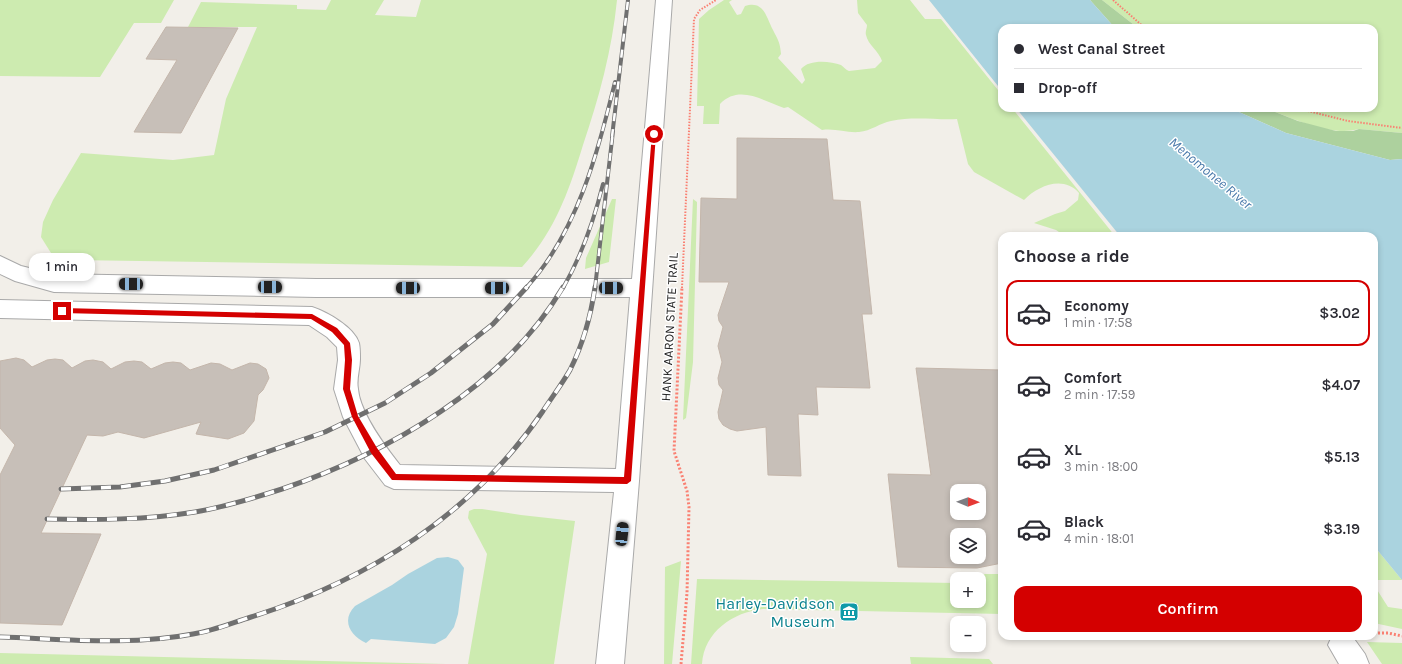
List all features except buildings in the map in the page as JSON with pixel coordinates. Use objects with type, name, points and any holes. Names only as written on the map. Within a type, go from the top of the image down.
[{"type":"street","points":[[610,664],[627,481],[664,0]]},
{"type":"street","points":[[0,264],[15,273],[54,283],[316,288],[642,288]]},
{"type":"street","points":[[0,309],[312,316],[335,330],[348,344],[349,360],[346,389],[355,417],[374,451],[394,477],[627,481]]},
{"type":"path","name":"HANK AARON STATE TRAIL","points":[[681,664],[687,593],[689,507],[687,492],[674,451],[694,19],[695,14],[716,0]]},
{"type":"path","points":[[1113,0],[1140,24]]},
{"type":"path","points":[[1309,112],[1360,124],[1402,128]]},
{"type":"path","points":[[1378,633],[1388,633],[1402,636]]},
{"type":"green space","points":[[0,0],[174,0],[161,23],[134,23],[100,77],[0,76]]},
{"type":"green space","points":[[331,0],[384,0],[375,15],[416,17],[421,0],[617,0],[612,37],[604,74],[572,178],[560,210],[552,225],[534,253],[522,267],[73,260],[51,253],[41,237],[43,222],[53,200],[81,153],[173,160],[214,155],[226,99],[257,27],[188,27],[201,2],[297,5],[297,9],[326,10]]},
{"type":"green space","points":[[724,0],[732,0],[729,2],[737,15],[741,14],[745,6],[751,5],[756,5],[764,11],[779,44],[781,54],[778,58],[802,84],[805,80],[801,69],[814,62],[841,65],[849,71],[875,68],[882,61],[879,54],[867,39],[867,25],[858,13],[857,0],[910,0],[925,19],[941,19],[998,90],[998,112],[1015,112],[1112,232],[1059,232],[1034,223],[1065,211],[1078,200],[1079,193],[1066,185],[1051,184],[1036,190],[1024,200],[974,172],[968,164],[957,119],[916,118],[899,120],[887,122],[859,132],[822,130],[788,107],[784,108],[752,96],[735,95],[727,98],[720,104],[719,124],[703,124],[704,106],[697,106],[699,19]]},
{"type":"green space","points":[[1090,0],[1102,0],[1133,24],[1111,24]]},
{"type":"green space","points":[[1102,0],[1402,0],[1402,133],[1359,129],[1348,131],[1324,129],[1275,112],[1378,112],[1378,24],[1133,24]]},
{"type":"green space","points":[[1239,112],[1275,112],[1298,121],[1336,131],[1353,131],[1359,129],[1402,133],[1402,159],[1390,160],[1286,133]]},
{"type":"green space","points":[[612,199],[616,199],[609,262],[585,269],[586,258]]},
{"type":"green space","points":[[693,199],[697,202],[697,204],[693,362],[686,418],[683,420]]},
{"type":"green space","points":[[474,509],[575,521],[554,664],[468,664],[487,554],[468,518],[469,511]]},
{"type":"green space","points":[[1378,551],[1402,580],[1378,580]]},
{"type":"green space","points":[[681,561],[672,664],[664,664],[665,567]]},
{"type":"green space","points":[[986,574],[998,574],[998,614],[763,609],[741,614],[731,619],[714,633],[708,642],[702,664],[691,664],[697,579],[950,583],[950,608],[986,608]]},
{"type":"green space","points":[[1378,591],[1388,607],[1402,609],[1402,629],[1378,624]]},
{"type":"green space","points":[[1367,642],[1402,643],[1402,664],[1382,664]]},
{"type":"green space","points":[[0,653],[446,664],[0,664]]},
{"type":"green space","points":[[910,657],[989,659],[993,664],[911,664]]},
{"type":"water","points":[[929,0],[1090,0],[1111,24],[998,24],[998,86]]},
{"type":"water","name":"Menomonee River","points":[[1019,112],[1239,112],[1286,133],[1390,160],[1402,159],[1402,580],[1378,551],[1378,232],[1117,232]]},
{"type":"water","points":[[448,557],[458,560],[464,568],[458,614],[454,627],[446,638],[435,644],[371,639],[366,643],[360,640],[352,632],[348,622],[351,611],[355,606],[437,558]]},
{"type":"railway","points":[[612,137],[628,0]]},
{"type":"railway","points":[[526,288],[544,266],[572,217],[593,164],[615,82]]},
{"type":"railway","points":[[595,288],[613,131]]},
{"type":"railway","points":[[563,288],[570,276],[587,237],[603,184]]},
{"type":"railway","points":[[61,489],[120,487],[165,481],[214,470],[325,432],[385,403],[431,373],[493,324],[527,287]]},
{"type":"railway","points":[[47,519],[140,518],[177,515],[239,502],[282,489],[322,474],[362,456],[402,435],[440,412],[477,385],[510,355],[539,323],[563,287]]},
{"type":"railway","points":[[0,637],[121,641],[169,638],[200,633],[295,602],[337,584],[377,563],[415,539],[451,512],[484,481],[515,448],[543,411],[570,370],[586,329],[595,287]]},
{"type":"place","name":"Harley-Davidson Museum","points":[[849,612]]},
{"type":"route","points":[[62,311],[312,316],[335,330],[348,344],[349,360],[346,389],[355,417],[374,451],[394,477],[627,481],[654,134]]}]
